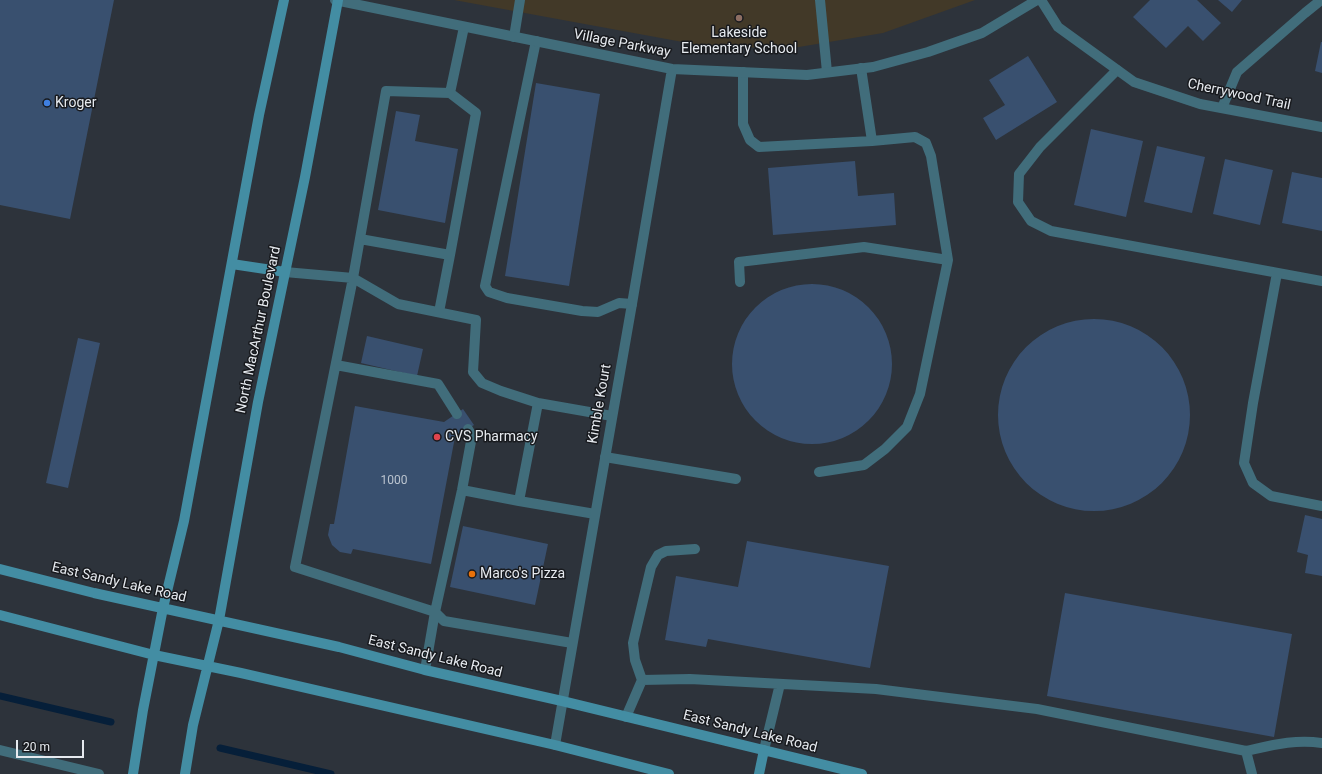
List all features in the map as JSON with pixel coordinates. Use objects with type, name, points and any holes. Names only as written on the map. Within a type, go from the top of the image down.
[{"type":"main road","points":[[133,774],[143,710],[163,608],[184,521],[259,115],[284,0]]},
{"type":"main road","name":"North MacArthur Boulevard","points":[[185,774],[193,725],[219,620],[258,402],[338,0]]},
{"type":"main road","points":[[232,264],[285,272]]},
{"type":"main road","name":"East Sandy Lake Road","points":[[0,569],[94,593],[339,647],[425,670],[562,701],[862,774]]},
{"type":"main road","points":[[0,615],[154,655],[555,745],[668,774]]},
{"type":"main road","points":[[758,774],[764,750]]},
{"type":"street","name":"Village Parkway","points":[[334,0],[672,69],[807,75],[873,67],[928,52],[982,33],[1037,0]]},
{"type":"street","points":[[514,37],[520,0]]},
{"type":"street","points":[[820,0],[827,72]]},
{"type":"street","name":"Cherrywood Trail","points":[[1041,0],[1058,27],[1134,82],[1200,104],[1322,127]]},
{"type":"street","points":[[1222,108],[1236,72],[1321,0]]},
{"type":"street","points":[[450,93],[464,26]]},
{"type":"street","points":[[536,41],[485,286],[489,292],[507,298],[582,311],[598,312],[619,303],[632,304]]},
{"type":"street","points":[[861,68],[872,141]]},
{"type":"street","name":"Kimble Kourt","points":[[555,745],[672,69]]},
{"type":"street","points":[[1117,70],[1040,147],[1019,174],[1018,202],[1030,221],[1051,231],[1322,281]]},
{"type":"street","points":[[743,72],[743,124],[750,140],[759,146],[872,141],[915,137],[926,143],[931,156],[948,260],[920,394],[907,427],[885,449],[864,465],[819,472]]},
{"type":"street","points":[[439,312],[476,113],[450,93],[386,91],[353,278],[295,567],[435,612],[444,621],[572,643]]},
{"type":"street","points":[[360,239],[450,255]]},
{"type":"street","points":[[740,282],[739,262],[864,247],[948,260]]},
{"type":"street","points":[[285,272],[353,278],[398,304],[476,320],[473,372],[482,383],[538,403],[612,416]]},
{"type":"street","points":[[1277,273],[1253,403],[1244,463],[1253,483],[1271,496],[1322,506]]},
{"type":"street","points":[[336,365],[438,384],[457,414]]},
{"type":"street","points":[[519,501],[538,403]]},
{"type":"street","points":[[425,670],[435,612],[462,490],[472,436],[468,429]]},
{"type":"street","points":[[605,457],[736,479]]},
{"type":"street","points":[[462,490],[595,514]]},
{"type":"street","points":[[626,717],[642,680],[635,660],[633,643],[651,567],[658,555],[666,551],[695,549]]},
{"type":"street","points":[[642,680],[690,679],[876,689],[1037,709],[1246,751],[1281,743],[1308,741],[1322,743]]},
{"type":"street","points":[[764,750],[780,684]]},
{"type":"street","points":[[0,750],[99,774]]},
{"type":"street","points":[[1246,751],[1252,774]]},
{"type":"shaded area","name":"Lakeside Elementary School","points":[[454,0],[975,0],[883,33],[787,49],[699,45]]},
{"type":"building","name":"Kroger","points":[[0,0],[114,0],[70,219],[0,205]]},
{"type":"building","points":[[1150,0],[1197,0],[1221,23],[1203,41],[1188,26],[1166,48],[1133,17]]},
{"type":"building","points":[[1218,0],[1242,0],[1232,12]]},
{"type":"building","points":[[1322,42],[1322,73],[1315,71]]},
{"type":"building","points":[[1028,56],[1057,102],[996,140],[983,118],[1005,105],[989,80]]},
{"type":"building","points":[[536,83],[600,94],[569,286],[505,276]]},
{"type":"building","points":[[396,111],[420,115],[415,141],[458,149],[445,223],[378,210]]},
{"type":"building","points":[[1091,129],[1143,141],[1126,217],[1074,205]]},
{"type":"building","points":[[1157,146],[1205,157],[1192,213],[1144,202]]},
{"type":"building","points":[[1225,159],[1273,170],[1260,225],[1213,214]]},
{"type":"building","points":[[855,161],[858,196],[894,193],[896,225],[773,235],[768,168]]},
{"type":"building","points":[[1292,172],[1322,178],[1322,231],[1282,223]]},
{"type":"building","points":[[820,284],[835,287],[850,293],[869,307],[879,319],[886,333],[891,348],[891,380],[886,395],[879,409],[869,421],[857,431],[835,441],[820,444],[804,444],[789,441],[767,431],[755,421],[745,409],[733,380],[732,356],[735,341],[745,319],[755,307],[767,297],[796,285]]},
{"type":"building","points":[[1094,319],[1113,321],[1131,327],[1155,341],[1162,347],[1168,354],[1182,378],[1188,396],[1190,415],[1188,434],[1182,452],[1168,476],[1162,483],[1155,489],[1131,503],[1113,509],[1094,511],[1075,509],[1057,503],[1033,489],[1026,483],[1020,476],[1006,452],[1000,434],[998,415],[1000,396],[1006,378],[1020,354],[1026,347],[1033,341],[1057,327],[1075,321]]},
{"type":"building","points":[[367,336],[423,349],[417,376],[361,363]]},
{"type":"building","points":[[78,338],[100,343],[68,488],[46,483]]},
{"type":"building","name":"CVS Pharmacy","points":[[355,406],[444,422],[463,409],[474,425],[455,437],[431,564],[353,549],[351,554],[340,552],[332,545],[328,535],[330,524],[334,524]]},
{"type":"building","points":[[1305,515],[1322,519],[1322,576],[1305,573],[1308,555],[1297,552]]},
{"type":"building","points":[[463,526],[548,544],[535,605],[450,587]]},
{"type":"building","points":[[747,541],[889,566],[870,668],[708,639],[706,647],[665,640],[676,576],[738,587]]},
{"type":"building","points":[[1065,593],[1292,634],[1274,737],[1047,696]]},
{"type":"waterway","points":[[0,696],[111,722]]},
{"type":"waterway","points":[[220,748],[331,774]]},
{"type":"place","name":"Lakeside Elementary School","points":[[739,18]]},
{"type":"place","name":"Kroger","points":[[47,103]]},
{"type":"place","name":"CVS Pharmacy","points":[[437,437]]},
{"type":"place","name":"Marco's Pizza","points":[[472,574]]}]
